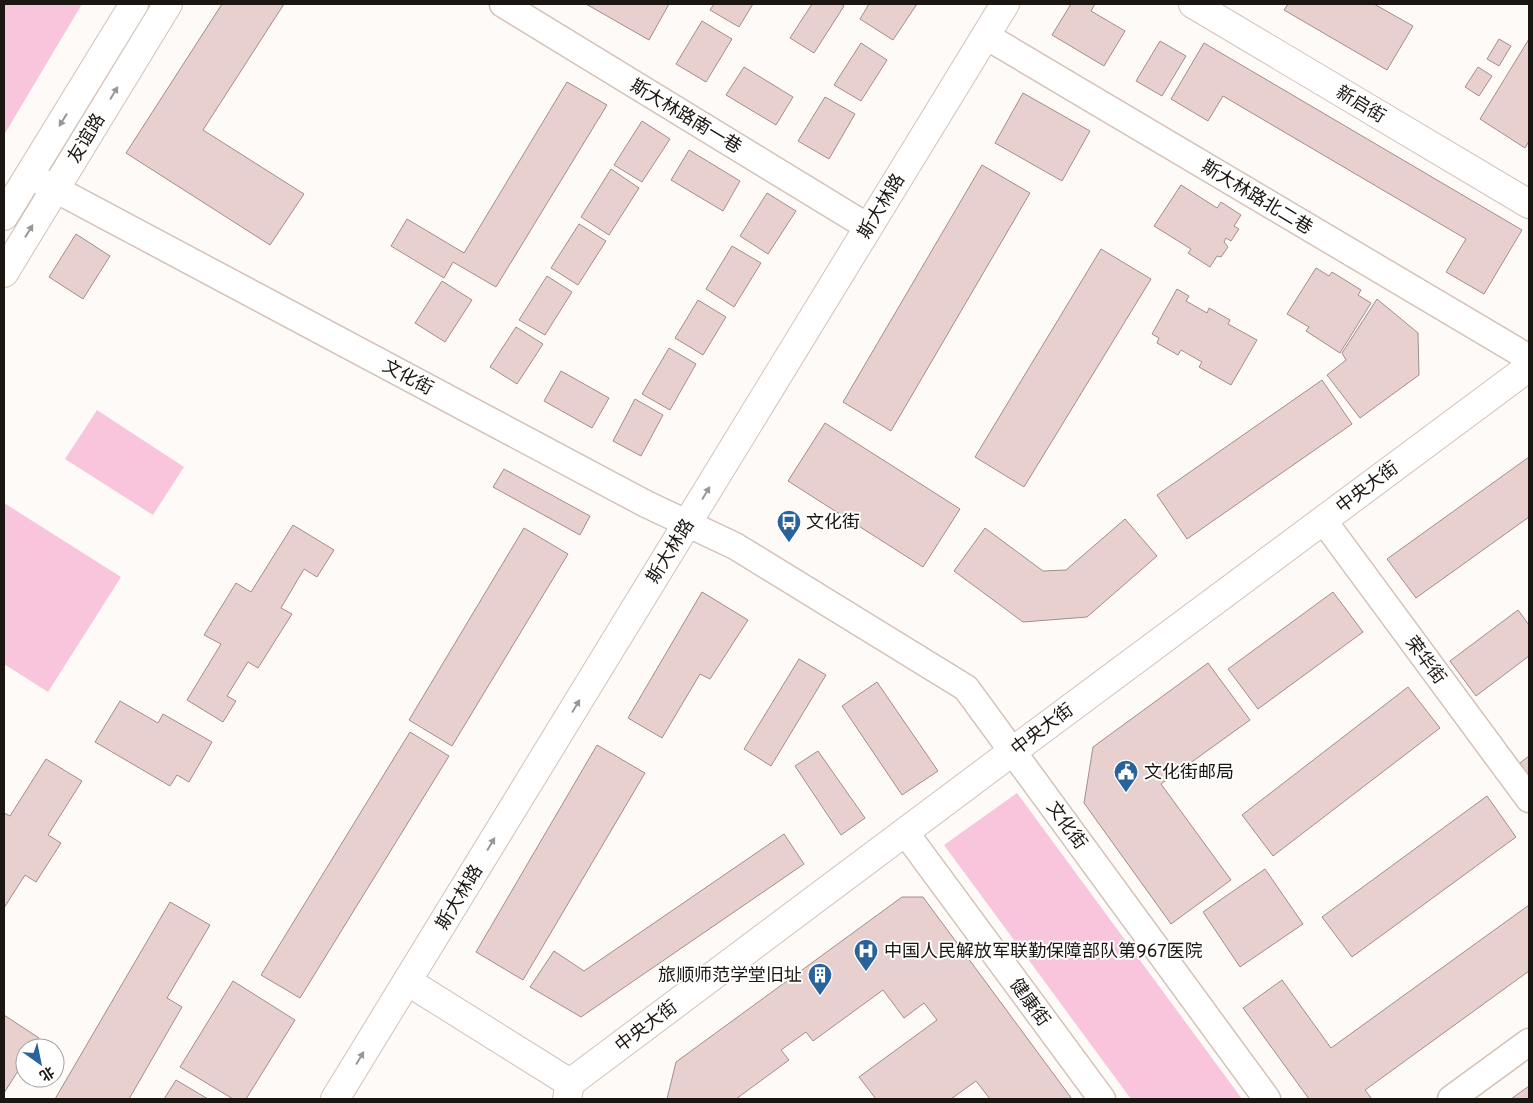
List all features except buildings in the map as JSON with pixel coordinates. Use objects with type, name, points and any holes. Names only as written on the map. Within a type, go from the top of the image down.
[{"type":"main road","name":"友谊路","points":[[4,216],[134,4]]},
{"type":"main road","name":"友谊路","points":[[4,273],[168,4]]},
{"type":"main road","name":"斯大林路","points":[[335,1099],[1005,4]]},
{"type":"main road","name":"新启街","points":[[1193,4],[1529,204]]},
{"type":"main road","name":"中央大街","points":[[568,1091],[905,832],[1529,367]]},
{"type":"main road","points":[[407,981],[568,1091]]},
{"type":"street","name":"斯大林路南一巷","points":[[503,4],[868,227]]},
{"type":"street","name":"斯大林路北二巷","points":[[986,36],[1529,358]]},
{"type":"street","name":"文化街","points":[[29,175],[646,504],[734,546],[966,688],[1267,1099]]},
{"type":"street","name":"荣华街","points":[[1323,520],[1529,799]]},
{"type":"street","name":"健康街","points":[[905,832],[1102,1099]]},
{"type":"street","points":[[1451,1099],[1529,1042]]},
{"type":"shaded area","points":[[4,4],[82,4],[4,135]]},
{"type":"shaded area","points":[[97,410],[184,467],[153,515],[65,459]]},
{"type":"shaded area","points":[[4,503],[121,577],[48,692],[4,664]]},
{"type":"shaded area","points":[[1017,793],[1242,1099],[1131,1099],[944,845]]},
{"type":"place","name":"文化街","points":[[789,543]]},
{"type":"place","name":"文化街邮局","points":[[1126,793]]},
{"type":"place","name":"中国人民解放军联勤保障部队第967医院","points":[[866,972]]},
{"type":"place","name":"旅顺师范学堂旧址","points":[[820,996]]}]
